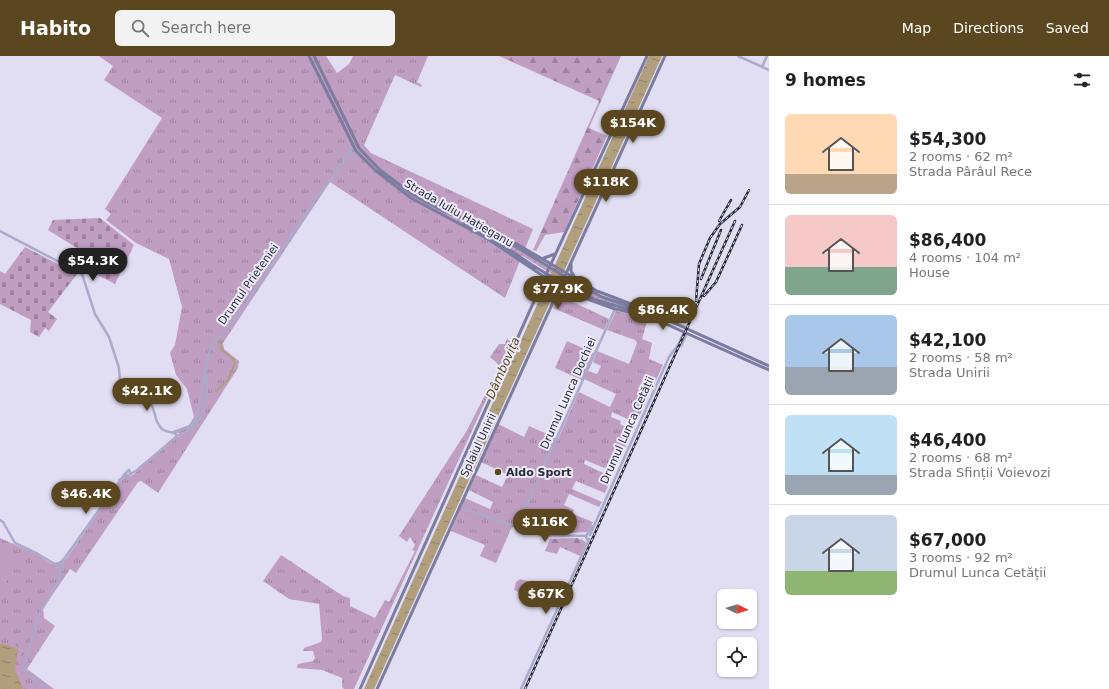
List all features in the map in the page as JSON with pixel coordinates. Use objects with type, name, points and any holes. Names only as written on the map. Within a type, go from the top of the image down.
[{"type":"main road","name":"Strada Iuliu Hațieganu","points":[[309,56],[355,145],[370,161],[398,184],[423,201],[492,241],[536,272],[570,290]]},
{"type":"main road","name":"Strada Iuliu Hațieganu","points":[[314,56],[358,154],[402,192],[425,206],[452,217],[480,223],[552,263],[596,291],[639,306],[648,314]]},
{"type":"main road","name":"Splaiul Unirii","points":[[360,689],[545,277],[647,56]]},
{"type":"main road","name":"Splaiul Unirii","points":[[377,689],[664,56]]},
{"type":"main road","points":[[452,217],[489,231],[602,297],[648,314],[764,366],[769,370]]},
{"type":"main road","points":[[452,217],[489,236],[589,301],[615,309],[648,314]]},
{"type":"main road","points":[[542,258],[550,258],[556,254]]},
{"type":"main road","points":[[571,262],[571,272],[576,279]]},
{"type":"main road","points":[[536,272],[541,280],[539,291]]},
{"type":"main road","points":[[556,296],[562,291],[570,290],[596,300],[648,314],[764,366],[769,366]]},
{"type":"street","points":[[738,56],[769,70]]},
{"type":"street","points":[[762,67],[767,56]]},
{"type":"street","name":"Drumul Prieteniei","points":[[173,435],[189,427],[196,420],[207,365],[214,343],[237,316],[314,202],[335,175],[355,145]]},
{"type":"street","points":[[348,156],[353,153],[358,154]]},
{"type":"street","points":[[0,231],[82,274],[95,314],[109,337],[119,368],[120,384],[136,388],[146,394],[151,401],[158,424],[173,435],[180,435],[193,429],[202,417],[207,365]]},
{"type":"street","name":"Drumul Lunca Dochiei","points":[[516,528],[615,309]]},
{"type":"street","points":[[677,346],[681,346],[686,332]]},
{"type":"street","name":"Drumul Lunca Cetății","points":[[521,689],[570,581],[587,548],[587,537],[669,357],[686,332]]},
{"type":"street","points":[[47,689],[27,675],[24,668],[37,618],[60,577],[60,565],[120,480],[138,468],[170,440],[173,435]]},
{"type":"street","points":[[459,507],[516,528],[548,537],[587,537]]},
{"type":"street","points":[[2,521],[15,543],[38,554],[54,564],[60,565]]},
{"type":"green space","points":[[99,56],[326,56],[337,73],[349,64],[353,56],[428,56],[417,82],[422,85],[421,87],[395,75],[364,145],[371,153],[533,229],[505,298],[330,182],[223,343],[224,349],[239,361],[238,368],[158,493],[141,481],[138,482],[76,573],[70,569],[43,609],[44,618],[55,626],[27,669],[54,689],[0,689],[0,538],[36,554],[52,564],[66,559],[119,483],[125,477],[133,475],[177,437],[179,437],[180,434],[173,431],[189,425],[194,417],[187,389],[176,375],[170,353],[175,345],[182,307],[169,259],[136,243],[106,220],[111,214],[105,209],[162,118],[104,80],[113,66]]},
{"type":"green space","points":[[499,56],[621,56],[589,128],[607,136],[564,232],[545,235],[536,251],[533,250],[599,101]]},
{"type":"green space","points":[[361,154],[384,174],[423,202],[495,235],[589,292],[644,312],[594,298],[581,292],[487,234],[415,199],[383,175]]},
{"type":"green space","points":[[100,218],[134,245],[115,284],[84,268],[83,265],[86,259],[78,253],[80,250],[48,230],[53,220]]},
{"type":"green space","points":[[25,247],[77,274],[48,312],[57,319],[49,331],[45,328],[39,337],[30,332],[31,320],[0,304],[0,271],[5,274]]},
{"type":"green space","points":[[558,295],[609,319],[604,330],[553,308]]},
{"type":"green space","points":[[616,311],[648,318],[642,339],[652,343],[649,359],[663,365],[636,423],[612,412],[611,417],[621,421],[620,424],[624,426],[626,424],[634,428],[614,472],[585,460],[584,464],[612,477],[605,493],[576,481],[572,489],[602,502],[599,507],[569,494],[564,505],[574,510],[573,514],[593,522],[587,532],[557,534],[540,532],[535,531],[541,516],[522,509],[511,529],[496,563],[480,556],[485,545],[451,531],[465,498],[490,509],[493,502],[469,490],[476,475],[502,487],[508,475],[481,462],[498,424],[524,437],[529,426],[558,439],[579,392],[610,407],[616,394],[584,379],[588,371],[597,374],[601,366],[593,362],[597,351],[629,364],[637,343],[635,340],[607,330]]},
{"type":"green space","points":[[507,339],[512,343],[354,689],[344,689],[342,687],[342,678],[322,670],[297,668],[298,664],[313,661],[315,658],[313,651],[303,651],[304,648],[321,642],[319,604],[289,599],[263,581],[281,555],[343,596],[350,598],[350,606],[375,618],[385,600],[389,602],[415,551],[412,550],[415,545],[410,537],[407,542],[399,536],[466,432],[500,366],[490,357],[499,344],[505,344]]},
{"type":"green space","points":[[567,341],[594,353],[582,380],[555,368]]},
{"type":"green space","points":[[577,538],[586,543],[580,556],[560,547],[557,554],[545,551],[550,539]]},
{"type":"green space","points":[[1,551],[17,558],[3,589],[0,588]]},
{"type":"green space","points":[[520,579],[536,583],[553,592],[552,606],[514,590],[516,582]]},
{"type":"green space","points":[[16,640],[22,644],[24,650],[24,678],[27,684],[35,689],[23,689],[15,670],[18,651],[15,647]]},
{"type":"water","points":[[649,56],[662,56],[374,689],[364,689]]},
{"type":"water","points":[[0,643],[18,649],[15,670],[23,689],[0,689]]},
{"type":"waterway","points":[[216,391],[228,380],[235,363],[233,359],[221,349],[220,340]]},
{"type":"railway","points":[[696,301],[699,264],[710,238],[720,224],[740,207],[749,190]]},
{"type":"railway","points":[[719,221],[731,200]]},
{"type":"railway","points":[[525,689],[735,221]]},
{"type":"railway","points":[[704,296],[716,282],[742,225]]},
{"type":"railway","points":[[701,279],[721,230]]},
{"type":"place","name":"Aldo Sport","points":[[498,472]]},
{"type":"water label","name":"Dâmbovița","points":[[503,368]]}]
